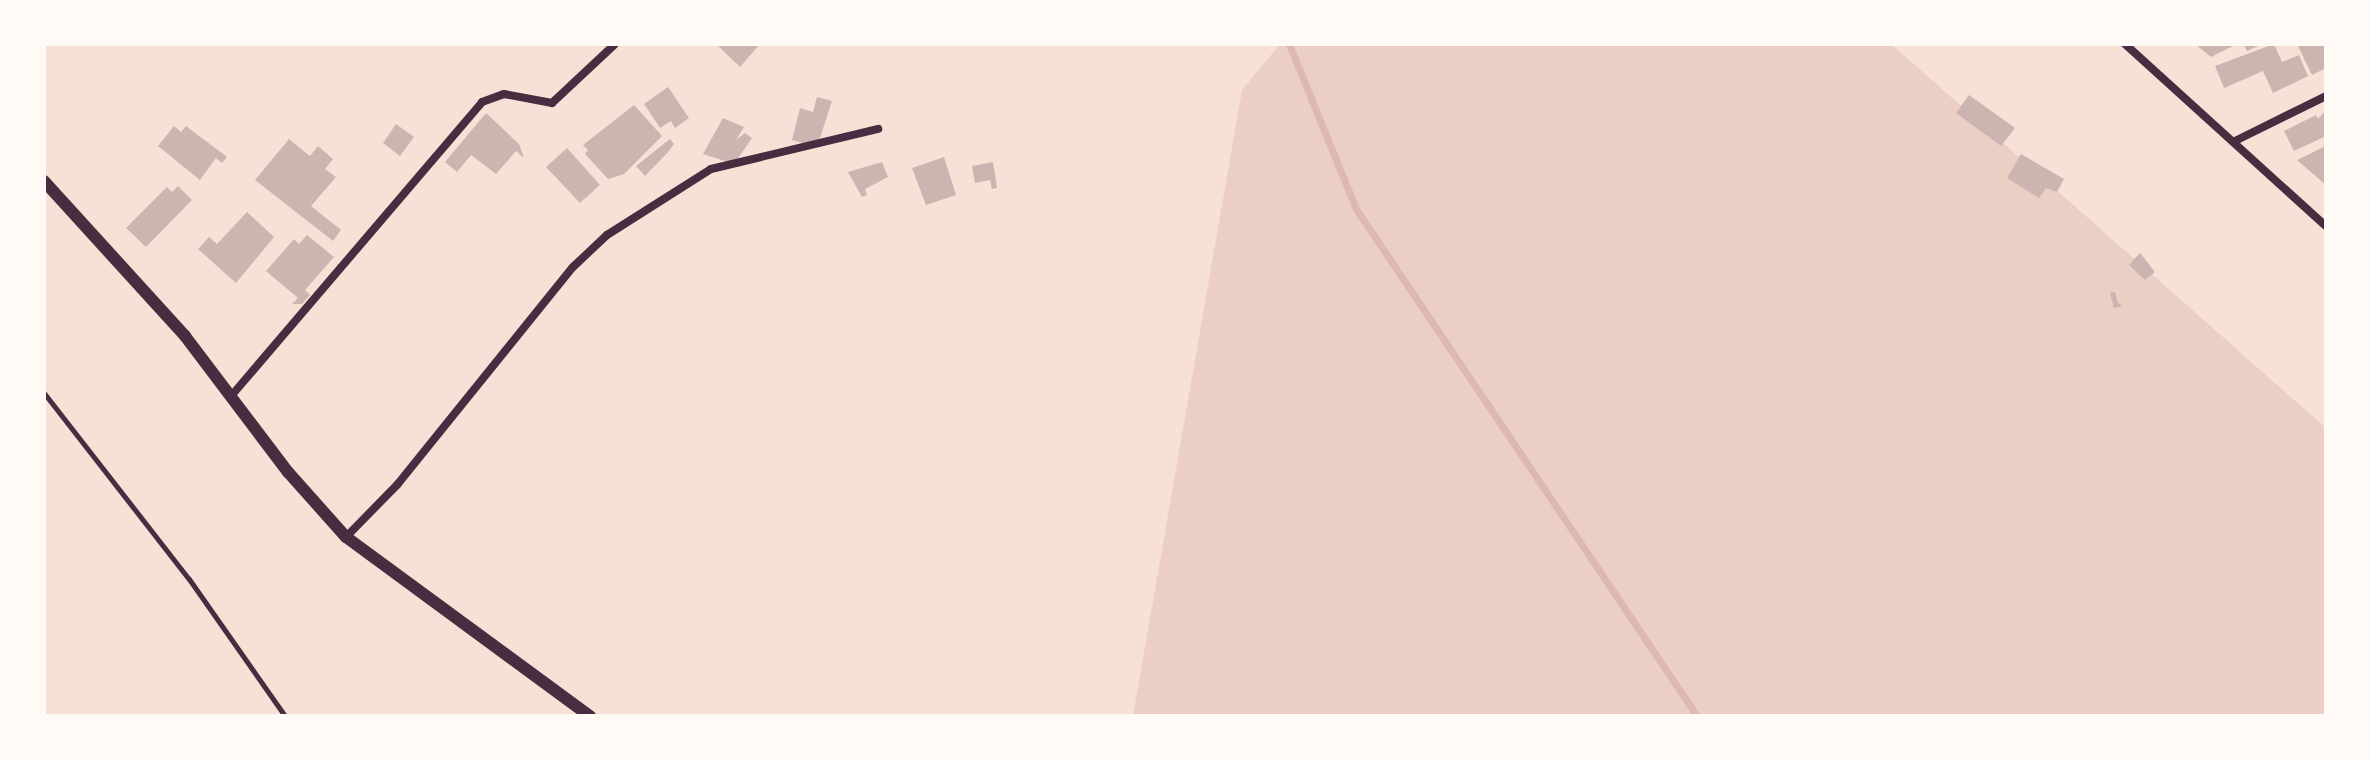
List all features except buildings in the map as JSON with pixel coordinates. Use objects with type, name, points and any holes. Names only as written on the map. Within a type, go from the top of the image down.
[{"type":"street","points":[[232,395],[482,102],[504,94],[552,103],[615,44]]},
{"type":"street","points":[[2125,44],[2326,226]]},
{"type":"street","points":[[2235,141],[2326,96]]},
{"type":"street","points":[[346,537],[397,485],[573,267],[607,235],[711,169],[878,129]]},
{"type":"street","points":[[44,181],[232,395],[288,472],[346,537],[590,716]]},
{"type":"lane","points":[[44,393],[189,579],[285,716]]},
{"type":"shaded area","points":[[1280,44],[1891,44],[2326,428],[2326,716],[1133,716],[1242,90]]},
{"type":"waterway","points":[[1289,44],[1356,209],[1697,716]]}]
